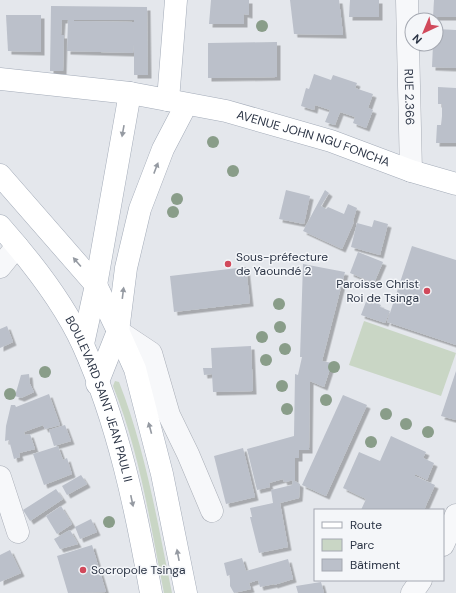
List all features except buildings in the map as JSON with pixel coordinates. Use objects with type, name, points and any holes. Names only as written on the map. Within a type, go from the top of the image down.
[{"type":"main road","points":[[97,384],[118,331],[126,268],[140,209],[163,149],[177,103],[176,0]]},
{"type":"main road","name":"AVENUE JOHN NGU FONCHA","points":[[0,80],[130,93],[226,111],[331,141],[411,170],[456,184]]},
{"type":"main road","points":[[82,344],[96,285],[130,93]]},
{"type":"main road","points":[[0,175],[96,285],[135,369],[162,474],[186,593]]},
{"type":"main road","name":"BOULEVARD SAINT JEAN PAUL II","points":[[0,226],[52,291],[82,344],[97,384],[105,400],[128,480],[151,593]]},
{"type":"street","name":"RUE 2.366","points":[[407,0],[411,170]]},
{"type":"street","points":[[0,267],[17,246]]},
{"type":"street","points":[[118,331],[151,353],[169,415],[212,511]]},
{"type":"street","points":[[0,477],[18,532]]},
{"type":"street","points":[[444,544],[456,515]]},
{"type":"street","points":[[412,593],[420,581]]},
{"type":"green space","points":[[364,321],[456,353],[441,396],[349,365]]},
{"type":"green space","points":[[115,381],[119,382],[137,434],[144,460],[172,593],[164,593],[149,514],[137,462],[113,386]]},
{"type":"place","name":"Sous-préfecture de Yaoundé 2","points":[[228,264]]},
{"type":"place","name":"Paroisse Christ Roi de Tsinga","points":[[427,291]]},
{"type":"place","name":"Socropole Tsinga","points":[[83,570]]}]
